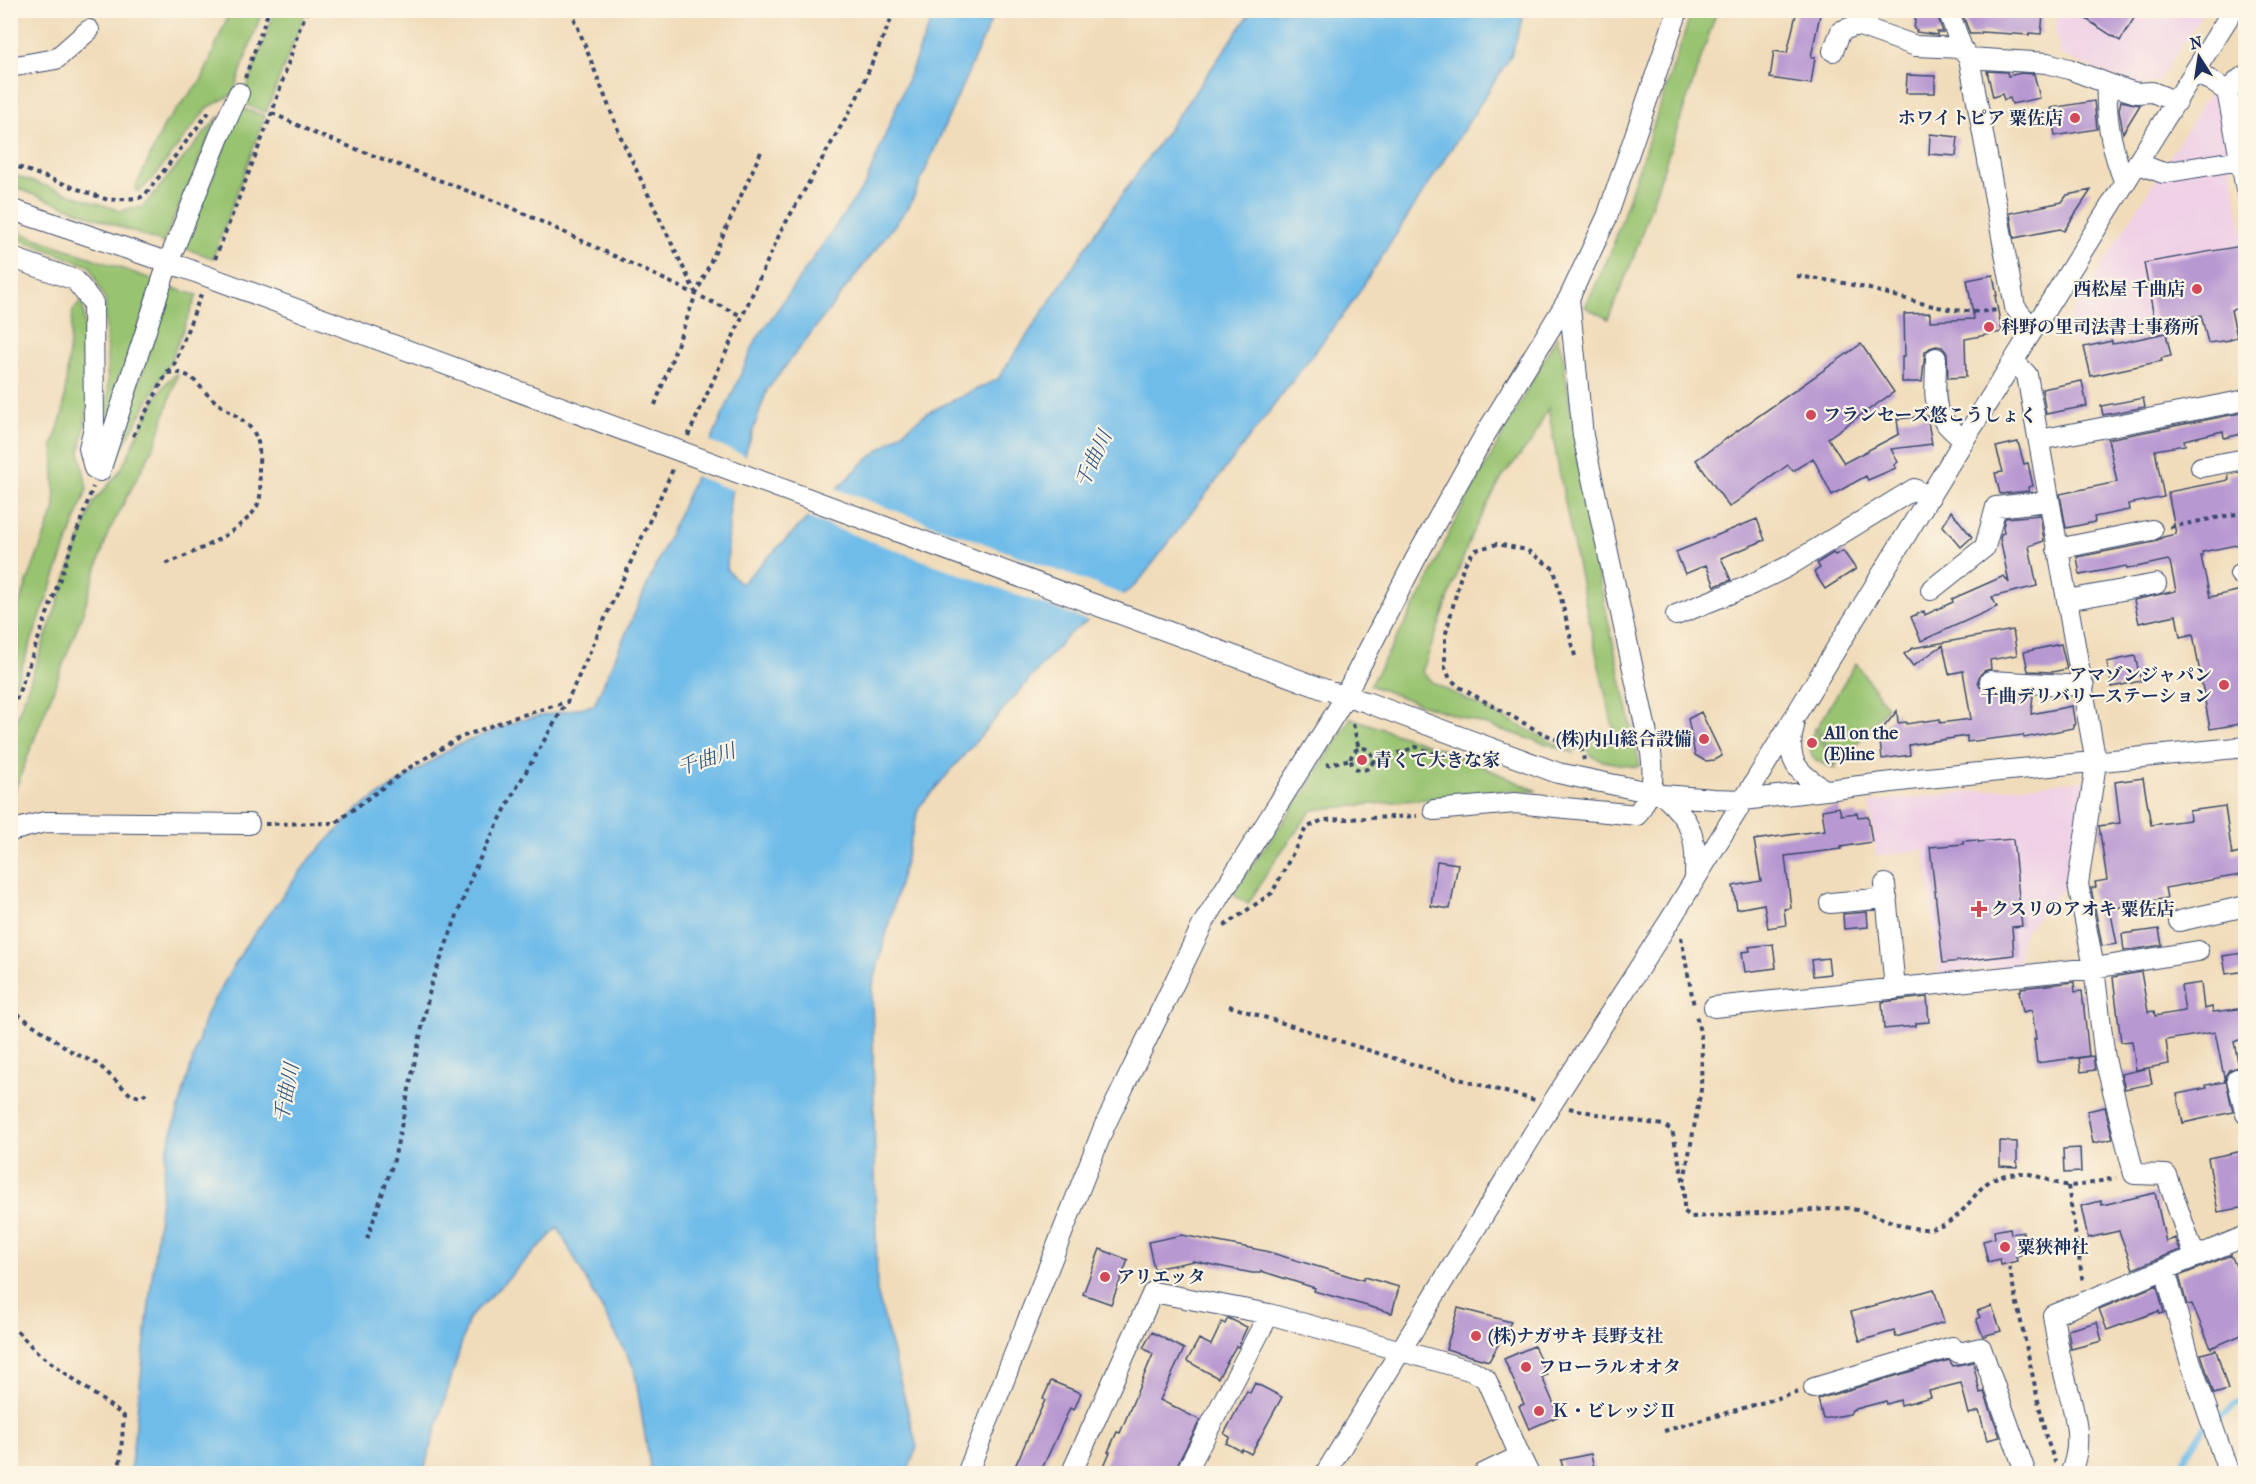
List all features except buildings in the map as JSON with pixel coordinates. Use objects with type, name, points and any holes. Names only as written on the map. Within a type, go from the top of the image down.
[{"type":"street","points":[[967,1473],[1104,1127],[1196,939],[1235,870],[1345,697],[1411,568],[1483,438],[1569,298],[1607,217],[1678,10]]},
{"type":"street","points":[[1948,10],[1965,53],[2015,307],[2033,330]]},
{"type":"street","points":[[1324,1473],[1551,1105],[1672,917],[2233,10]]},
{"type":"street","points":[[1833,51],[1841,31],[1857,25],[1916,46],[2047,63],[2136,93],[2152,92],[2176,102]]},
{"type":"street","points":[[10,68],[56,59],[89,30]]},
{"type":"street","points":[[2194,74],[2210,80],[2227,91],[2246,189]]},
{"type":"street","points":[[2227,91],[2241,78],[2246,77]]},
{"type":"street","points":[[2107,84],[2106,106],[2113,154],[2125,183]]},
{"type":"street","points":[[10,257],[75,280],[93,303],[94,428],[89,448],[94,468],[100,471],[122,437],[175,265],[219,137],[239,93]]},
{"type":"street","points":[[2137,163],[2163,172],[2240,160]]},
{"type":"street","points":[[10,209],[175,265],[1345,697],[1366,702],[1558,773],[1656,794],[1744,800],[1917,779],[2246,747]]},
{"type":"street","points":[[1434,810],[1515,803],[1637,815],[1656,794],[1651,753],[1583,436],[1569,298]]},
{"type":"street","points":[[1936,358],[1936,408],[1946,427],[1965,440]]},
{"type":"street","points":[[2015,362],[2027,375],[2096,763],[2078,884],[2094,968],[2105,1059],[2134,1174],[2166,1175],[2195,1257]]},
{"type":"street","points":[[2038,440],[2246,400]]},
{"type":"street","points":[[2201,467],[2246,459]]},
{"type":"street","points":[[1676,615],[1746,587],[1787,567],[1914,489],[1930,497]]},
{"type":"street","points":[[1931,590],[1985,547],[1996,507],[2049,501]]},
{"type":"street","points":[[2057,549],[2152,530]]},
{"type":"street","points":[[2067,600],[2156,584]]},
{"type":"street","points":[[1990,681],[2084,686]]},
{"type":"street","points":[[1798,712],[1790,742],[1790,753],[1801,776],[1825,790]]},
{"type":"street","points":[[1656,794],[1677,808],[1690,829],[1697,849],[1695,877]]},
{"type":"street","points":[[10,831],[45,822],[249,824]]},
{"type":"street","points":[[1830,903],[1886,891],[1895,988]]},
{"type":"street","points":[[1714,1007],[2094,968],[2191,952],[2178,914],[2246,906]]},
{"type":"street","points":[[2237,1079],[2246,1114]]},
{"type":"street","points":[[2064,1472],[2074,1464],[2079,1438],[2053,1315],[2246,1236]]},
{"type":"street","points":[[2165,1270],[2190,1360],[2229,1473]]},
{"type":"street","points":[[1071,1473],[1153,1292],[1269,1314],[1473,1371],[1486,1379],[1524,1465],[1483,1473]]},
{"type":"street","points":[[1185,1473],[1269,1314]]},
{"type":"street","points":[[1814,1388],[1952,1347],[1959,1353],[1981,1348],[2026,1473]]},
{"type":"path","points":[[10,164],[108,200],[139,198],[145,195],[207,113],[239,93],[269,10]]},
{"type":"path","points":[[212,266],[272,112],[300,27],[308,10]]},
{"type":"path","points":[[571,10],[622,140],[696,294]]},
{"type":"path","points":[[272,112],[316,134],[508,206],[742,315]]},
{"type":"path","points":[[655,405],[696,294],[760,152]]},
{"type":"path","points":[[1797,276],[1854,285],[1957,311],[1977,313],[2015,307]]},
{"type":"path","points":[[122,437],[174,365],[203,288]]},
{"type":"path","points":[[165,564],[225,536],[252,513],[259,501],[259,441],[254,432],[237,415],[214,401],[187,374],[178,371],[167,373]]},
{"type":"path","points":[[10,717],[100,471]]},
{"type":"path","points":[[2152,530],[2246,512]]},
{"type":"path","points":[[1575,656],[1554,569],[1527,550],[1497,544],[1476,550],[1463,567],[1445,637],[1444,657],[1450,679],[1461,688],[1538,731],[1582,751],[1585,762],[1584,778]]},
{"type":"path","points":[[367,1239],[394,1160],[435,974],[474,870],[513,794],[567,702]]},
{"type":"path","points":[[1353,724],[1359,749]]},
{"type":"path","points":[[1359,749],[1353,753],[1351,759],[1355,767],[1361,769],[1368,768],[1372,762],[1416,747],[1448,758],[1453,747]]},
{"type":"path","points":[[1359,749],[1369,752],[1372,762]]},
{"type":"path","points":[[1326,765],[1351,759]]},
{"type":"path","points":[[1196,939],[1211,936],[1272,894],[1306,828],[1323,820],[1425,815],[1434,810]]},
{"type":"path","points":[[249,824],[335,823]]},
{"type":"path","points":[[1672,917],[1681,936],[1702,1042],[1701,1090],[1684,1183],[1684,1210],[1691,1217],[1846,1208],[1858,1209],[1913,1229],[1930,1230],[1944,1226],[1956,1217],[1986,1183],[1996,1178],[2021,1173],[2068,1186],[2134,1174]]},
{"type":"path","points":[[1229,1006],[1469,1082],[1551,1105],[1663,1125],[1672,1130],[1684,1183]]},
{"type":"path","points":[[10,1009],[74,1053],[98,1064],[131,1095],[142,1096],[146,1093]]},
{"type":"path","points":[[2068,1186],[2086,1302]]},
{"type":"path","points":[[2009,1268],[2046,1437],[2064,1472]]},
{"type":"path","points":[[17,1331],[38,1353],[124,1416],[119,1473]]},
{"type":"path","points":[[1665,1431],[1814,1388]]},
{"type":"shaded area","points":[[2059,11],[2204,11],[2159,81],[2137,86],[2060,54],[2055,28]]},
{"type":"shaded area","points":[[2209,94],[2219,101],[2245,245],[2245,312],[2075,345],[2070,316]]},
{"type":"shaded area","points":[[2085,780],[2076,853],[2069,872],[2070,880],[2025,932],[2021,942],[2018,966],[1939,975],[1925,850],[1876,856],[1870,802]]},
{"type":"green space","points":[[230,11],[262,11],[233,94],[207,108],[154,177],[139,192],[135,189],[165,124],[202,79]]},
{"type":"green space","points":[[275,11],[306,11],[266,112],[241,103]]},
{"type":"green space","points":[[1692,11],[1717,11],[1633,259],[1608,319],[1585,307],[1610,254]]},
{"type":"green space","points":[[241,108],[265,116],[213,258],[184,248]]},
{"type":"green space","points":[[219,116],[163,243],[11,186],[10,174],[121,211],[136,207],[142,208]]},
{"type":"green space","points":[[10,229],[154,280],[109,427],[105,300],[90,266],[11,236]]},
{"type":"green space","points":[[171,288],[197,295],[171,360],[118,455],[111,462]]},
{"type":"green space","points":[[83,300],[89,402],[80,452],[87,489],[11,697],[11,626],[55,508],[53,444],[63,413],[73,310]]},
{"type":"green space","points":[[1557,336],[1563,356],[1587,524],[1640,766],[1636,767],[1593,757],[1588,750],[1561,736],[1616,740],[1579,575],[1548,408],[1532,441],[1502,477],[1471,536],[1422,672],[1433,683],[1575,753],[1420,704],[1370,685],[1425,588],[1452,527]]},
{"type":"green space","points":[[178,374],[156,442],[108,533],[82,615],[11,800],[11,735],[94,501],[121,469],[155,401],[171,378]]},
{"type":"green space","points":[[1856,663],[1887,707],[1868,732],[1836,764],[1817,727]]},
{"type":"green space","points":[[1351,718],[1452,753],[1537,791],[1507,791],[1312,810],[1275,860],[1248,904],[1232,894],[1305,791]]},
{"type":"green space","points":[[1815,728],[1836,768],[1821,763],[1812,755],[1810,744]]},
{"type":"water","name":"千曲川","points":[[935,11],[995,11],[910,205],[767,390],[730,498],[727,570],[741,584],[863,463],[927,413],[998,379],[1100,226],[1252,11],[1525,11],[1511,56],[1350,306],[1137,584],[1068,635],[919,807],[872,989],[877,1291],[917,1447],[907,1473],[651,1473],[634,1368],[558,1228],[469,1318],[423,1473],[130,1474],[166,1153],[206,1014],[246,945],[309,860],[358,809],[455,746],[521,720],[594,705],[756,340],[866,183]]},
{"type":"pier","points":[[707,441],[747,456],[735,491],[692,475]]},
{"type":"pier","points":[[834,488],[1127,596],[1091,622],[805,517]]},
{"type":"waterway","points":[[2218,1419],[2235,1405],[2246,1400]]},
{"type":"waterway","points":[[2175,1474],[2205,1425]]},
{"type":"place","name":"ホワイトピア 粟佐店","points":[[2075,118]]},
{"type":"place","name":"西松屋 千曲店","points":[[2197,289]]},
{"type":"place","name":"科野の里司法書士事務所","points":[[1989,327]]},
{"type":"place","name":"フランセーズ悠こうしょく","points":[[1811,415]]},
{"type":"place","name":"アマゾンジャパン 千曲デリバリーステーション","points":[[2224,685]]},
{"type":"place","name":"(株)内山総合設備","points":[[1704,739]]},
{"type":"place","name":"All on the (E)line","points":[[1812,743]]},
{"type":"place","name":"青くて大きな家","points":[[1362,760]]},
{"type":"place","name":"クスリのアオキ 粟佐店","points":[[1979,909]]},
{"type":"place","name":"粟狹神社","points":[[2005,1247]]},
{"type":"place","name":"アリエッタ","points":[[1105,1277]]},
{"type":"place","name":"(株)ナガサキ 長野支社","points":[[1476,1336]]},
{"type":"place","name":"フローラルオオタ","points":[[1526,1367]]},
{"type":"place","name":"Ｋ・ビレッジⅡ","points":[[1539,1411]]}]
